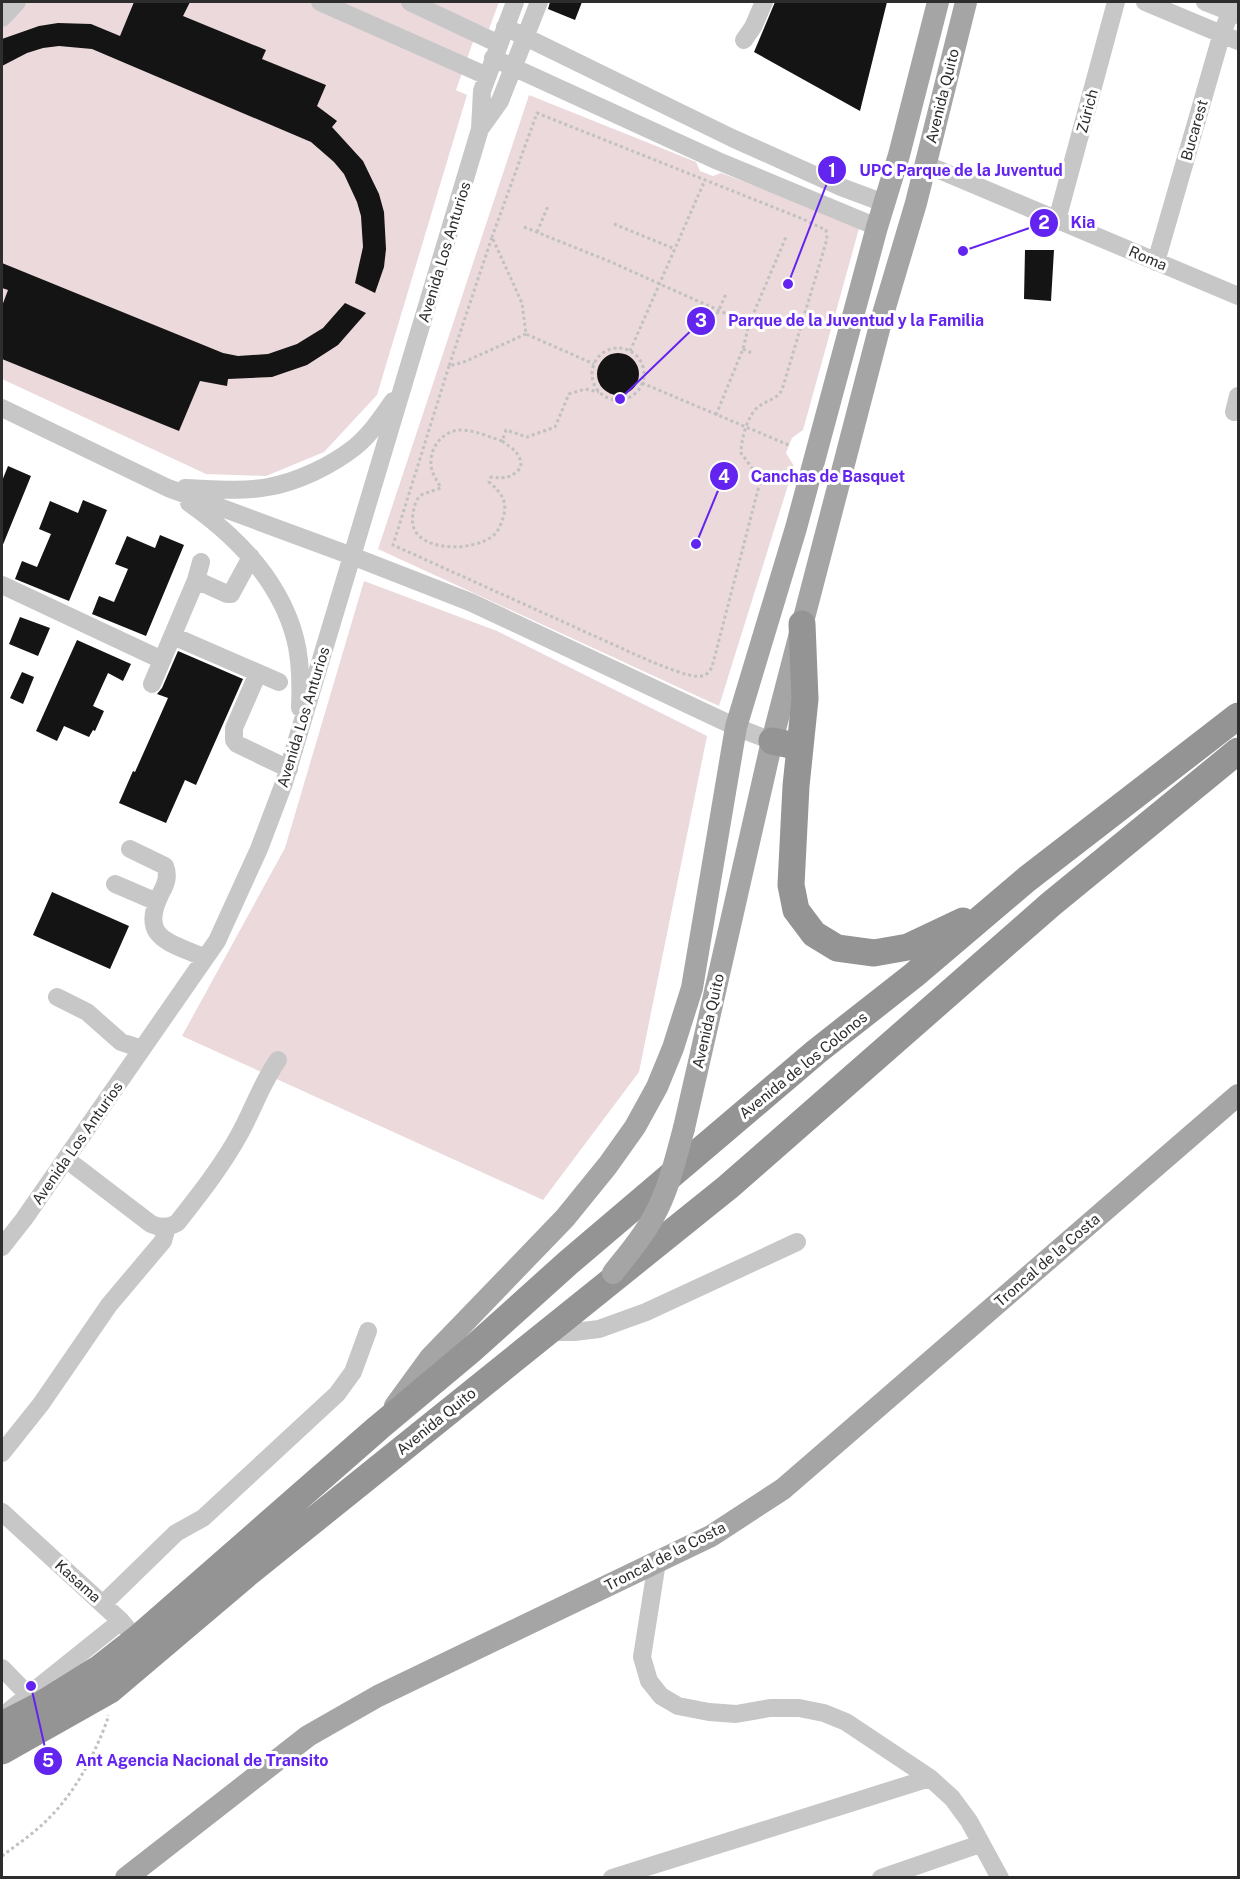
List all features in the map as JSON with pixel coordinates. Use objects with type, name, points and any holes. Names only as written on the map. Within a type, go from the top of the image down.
[{"type":"highway","points":[[802,624],[805,699],[791,885],[796,910],[814,934],[837,948],[874,953],[908,947],[958,923],[1027,879]]},
{"type":"highway","name":"Avenida de los Colonos","points":[[378,1428],[816,1052],[914,975],[1027,879],[1239,716]]},
{"type":"highway","points":[[772,741],[800,747]]},
{"type":"highway","points":[[552,1328],[728,1187],[1051,904],[1239,751]]},
{"type":"highway","name":"Avenida Quito","points":[[2,1751],[110,1690],[136,1638],[552,1328]]},
{"type":"highway","name":"Avenida Quito","points":[[2,1725],[34,1701],[100,1668],[378,1428]]},
{"type":"main road","name":"Avenida Quito","points":[[378,1428],[430,1358],[566,1218],[580,1200],[621,1146],[657,1088],[673,1048],[692,988],[736,727],[796,528],[876,227],[899,155],[938,2]]},
{"type":"main road","name":"Avenida Quito","points":[[552,1328],[613,1273],[654,1216],[666,1191],[684,1128],[772,741],[883,314],[916,203],[966,2]]},
{"type":"main road","name":"Troncal de la Costa","points":[[126,1878],[308,1736],[378,1696],[711,1536],[783,1489],[1239,1095]]},
{"type":"street","points":[[2,18],[17,2]]},
{"type":"street","points":[[410,2],[499,43],[514,67],[718,161],[876,227]]},
{"type":"street","name":"Avenida Los Anturios","points":[[2,1247],[24,1219],[217,940],[254,860],[299,738],[480,129],[482,91],[515,2]]},
{"type":"street","name":"Avenida Los Anturios","points":[[480,129],[500,101],[539,2]]},
{"type":"street","points":[[744,40],[753,27],[764,2]]},
{"type":"street","name":"Zúrich","points":[[1057,220],[1116,2]]},
{"type":"street","points":[[1145,2],[1230,37]]},
{"type":"street","points":[[1205,2],[1237,6]]},
{"type":"street","points":[[329,3],[487,76]]},
{"type":"street","name":"Bucarest","points":[[1156,262],[1230,37],[1237,6]]},
{"type":"street","points":[[499,43],[525,38],[732,138],[841,188],[884,203]]},
{"type":"street","points":[[628,119],[641,93]]},
{"type":"street","points":[[718,161],[732,138]]},
{"type":"street","name":"Roma","points":[[925,164],[1239,296]]},
{"type":"street","points":[[168,488],[231,490],[268,487],[300,477],[333,461],[356,446],[378,422],[404,385]]},
{"type":"street","points":[[2,408],[168,488],[470,602],[736,727],[772,741]]},
{"type":"street","points":[[168,488],[218,523],[251,557],[278,596],[295,639],[301,687],[299,738]]},
{"type":"street","points":[[152,684],[199,571],[227,594],[231,594],[251,557]]},
{"type":"street","points":[[2,585],[162,660]]},
{"type":"street","points":[[172,636],[279,682]]},
{"type":"street","points":[[258,673],[234,728],[234,740],[237,744],[289,769]]},
{"type":"street","points":[[130,849],[165,866],[166,883],[152,915],[157,933],[168,942],[205,958]]},
{"type":"street","points":[[115,884],[157,902]]},
{"type":"street","points":[[57,998],[87,1012],[121,1042],[142,1049]]},
{"type":"street","points":[[66,1158],[151,1224],[167,1227],[177,1223],[209,1181],[238,1136],[262,1084],[278,1060]]},
{"type":"street","points":[[2,1453],[41,1404],[109,1305],[163,1240],[167,1227]]},
{"type":"street","points":[[552,1328],[574,1332],[599,1329],[646,1312],[797,1242]]},
{"type":"street","points":[[103,1604],[176,1533],[203,1518],[337,1394],[353,1372],[368,1331]]},
{"type":"street","name":"Kasama","points":[[2,1512],[103,1604],[136,1638]]},
{"type":"street","points":[[657,1562],[642,1657],[649,1681],[661,1696],[678,1706],[709,1712],[736,1714],[770,1707],[799,1708],[824,1713],[846,1722],[930,1778],[952,1798],[969,1821],[1000,1878]]},
{"type":"street","points":[[2,1668],[34,1701],[2,1714]]},
{"type":"street","points":[[612,1878],[930,1778]]},
{"type":"street","points":[[880,1878],[980,1844]]},
{"type":"path","points":[[537,113],[705,180],[798,216],[826,230],[827,239],[782,390],[778,397],[759,406],[754,412],[741,444],[741,453],[760,482],[712,667],[709,673],[702,676],[689,675],[652,662],[393,545],[492,237],[537,113]]},
{"type":"path","points":[[630,351],[705,180]]},
{"type":"path","points":[[537,232],[548,206]]},
{"type":"path","points":[[614,224],[675,249]]},
{"type":"path","points":[[524,227],[660,283],[749,324]]},
{"type":"path","points":[[492,237],[522,303],[526,334]]},
{"type":"path","points":[[716,415],[743,349],[749,324],[786,237]]},
{"type":"path","points":[[712,325],[726,294]]},
{"type":"path","points":[[449,366],[464,362],[526,334],[594,364]]},
{"type":"path","points":[[621,348],[630,351],[641,363],[644,371],[642,383],[635,394],[626,399],[615,400],[605,397],[599,392],[592,378],[594,364],[603,353],[612,349],[621,348]]},
{"type":"path","points":[[743,349],[754,354]]},
{"type":"path","points":[[642,383],[791,446]]},
{"type":"path","points":[[502,441],[506,430],[527,437],[555,427],[568,394],[585,389],[599,392]]},
{"type":"path","points":[[459,430],[478,432],[502,441],[517,452],[521,458],[521,467],[515,475],[507,478],[491,477],[489,482],[504,498],[506,509],[501,525],[495,534],[470,546],[434,544],[423,540],[415,533],[411,523],[414,507],[423,495],[441,488],[432,473],[430,461],[434,447],[443,436],[459,430]]},
{"type":"path","points":[[2,1856],[43,1824],[68,1796],[80,1778],[92,1759],[107,1721],[110,1690]]},
{"type":"shaded area","points":[[2,2],[499,2],[489,29],[479,25],[456,90],[467,95],[377,395],[324,452],[266,476],[206,474],[2,379]]},
{"type":"shaded area","points":[[529,95],[696,162],[700,171],[713,176],[721,173],[860,225],[803,430],[792,438],[786,453],[794,466],[719,706],[378,549]]},
{"type":"shaded area","points":[[364,581],[497,631],[707,736],[639,1072],[543,1200],[182,1036],[285,848]]},
{"type":"building","points":[[134,2],[190,2],[183,16],[266,50],[262,59],[326,85],[317,106],[337,121],[332,127],[363,161],[379,194],[384,212],[386,249],[384,267],[375,293],[355,283],[363,247],[361,216],[357,202],[344,174],[311,142],[92,49],[59,46],[43,48],[27,53],[2,66],[2,39],[39,26],[58,23],[91,24],[120,36]]},
{"type":"building","points":[[550,2],[582,2],[575,20],[548,9]]},
{"type":"building","points":[[775,2],[887,2],[860,111],[754,52]]},
{"type":"building","points":[[1025,250],[1054,250],[1051,301],[1024,299]]},
{"type":"building","points":[[2,263],[223,353],[238,356],[268,354],[297,344],[323,328],[345,303],[366,313],[338,345],[307,365],[272,377],[228,379],[227,386],[200,381],[179,431],[2,359],[2,306],[8,290],[2,288]]},
{"type":"building","points":[[618,353],[626,354],[633,359],[638,366],[638,382],[633,389],[626,394],[618,395],[610,394],[603,389],[598,382],[597,374],[598,366],[603,359],[610,354]]},
{"type":"building","points":[[8,466],[31,476],[2,547],[2,481]]},
{"type":"building","points":[[83,500],[107,510],[69,601],[15,579],[22,561],[37,567],[51,534],[39,529],[50,501],[78,513]]},
{"type":"building","points":[[160,535],[184,545],[146,636],[92,614],[99,596],[114,602],[128,569],[115,564],[127,536],[155,548]]},
{"type":"building","points":[[20,617],[50,628],[38,656],[9,644]]},
{"type":"building","points":[[77,640],[131,664],[123,681],[108,673],[93,706],[104,711],[95,731],[93,730],[89,737],[64,726],[57,741],[36,731]]},
{"type":"building","points":[[178,651],[243,679],[196,785],[185,780],[166,823],[119,803],[168,698],[157,694],[162,688]]},
{"type":"building","points":[[22,672],[34,677],[23,704],[10,698]]},
{"type":"building","points":[[52,892],[129,926],[110,969],[33,935]]},
{"type":"place","name":"Kia","points":[[963,251]]},
{"type":"place","name":"UPC Parque de la Juventud","points":[[788,284]]},
{"type":"place","name":"Parque de la Juventud y la Familia","points":[[620,399]]},
{"type":"place","name":"Canchas de Basquet","points":[[696,544]]},
{"type":"place","name":"Ant Agencia Nacional de Transito","points":[[31,1686]]}]
